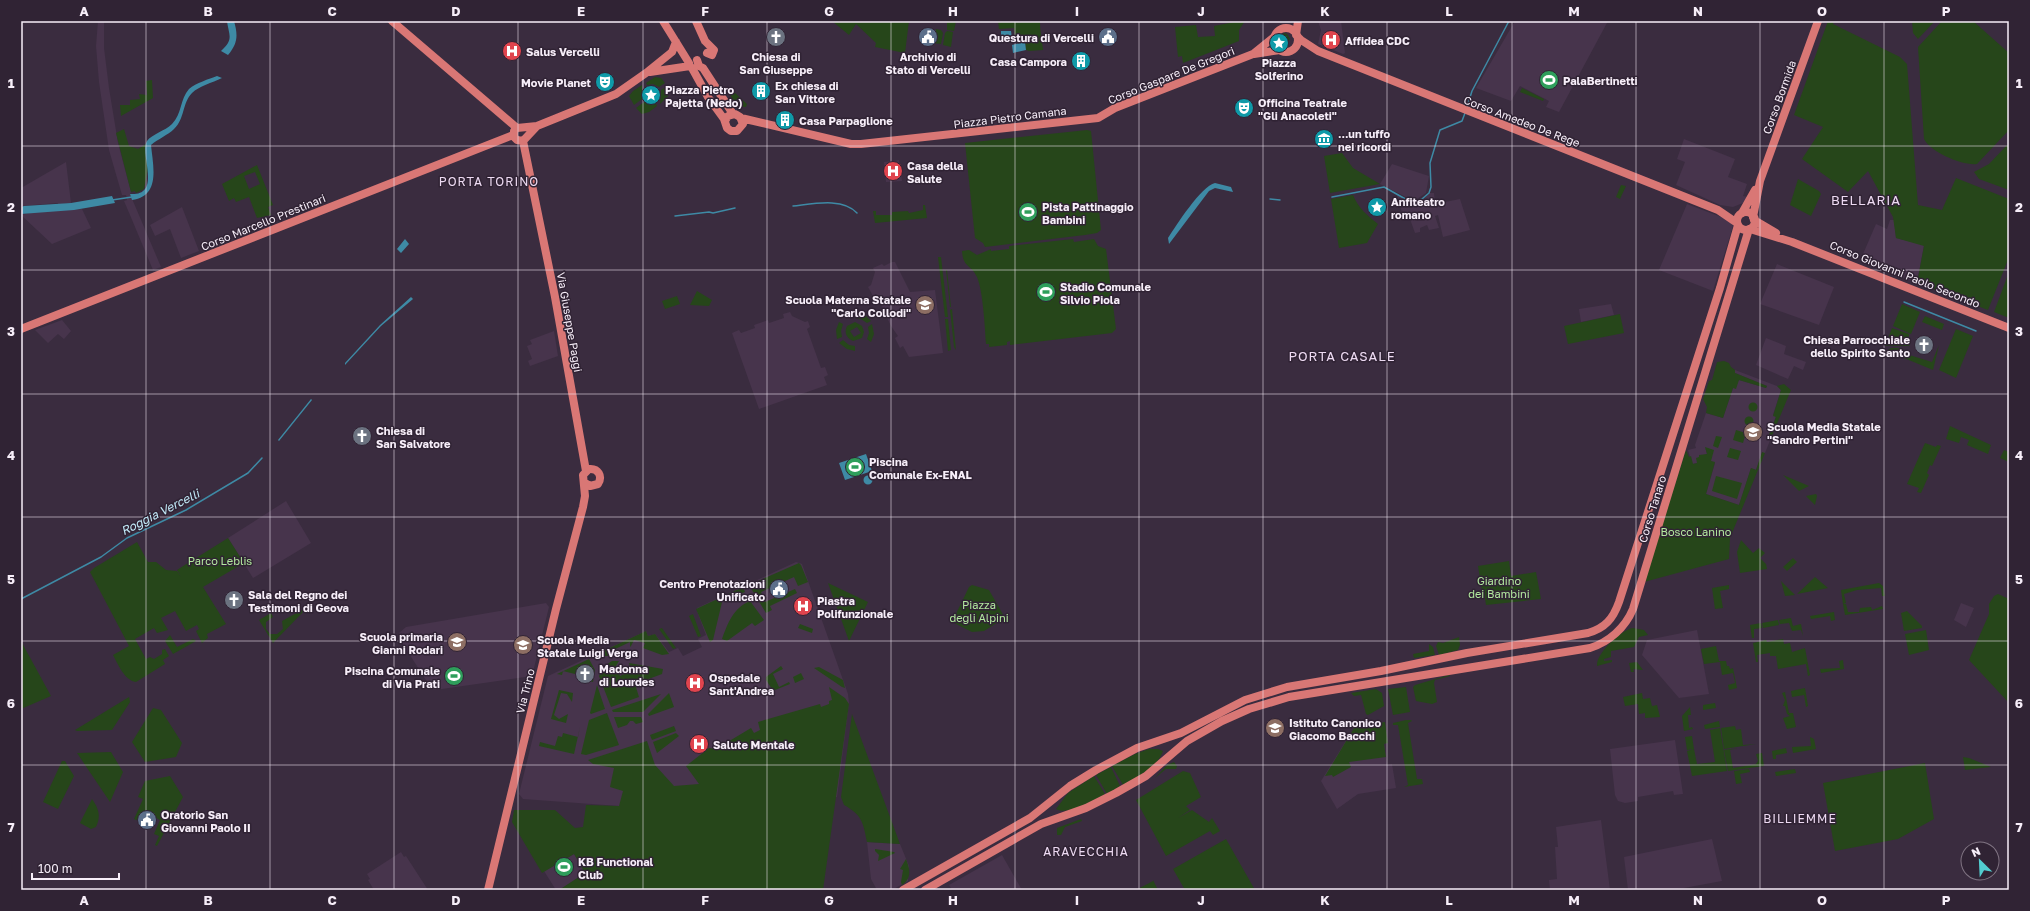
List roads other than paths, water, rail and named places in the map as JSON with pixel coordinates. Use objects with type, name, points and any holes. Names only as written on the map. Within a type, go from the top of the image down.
[{"type":"main road","points":[[392,21],[521,134]]},
{"type":"main road","points":[[663,21],[676,42],[694,65],[702,88],[725,121],[727,128],[733,131],[740,130],[742,121],[732,114],[703,68],[694,65]]},
{"type":"main road","points":[[646,74],[655,70],[680,69],[694,65],[708,51],[696,21]]},
{"type":"main road","points":[[1291,21],[1285,28],[1276,33],[1274,37],[1276,47],[1280,50],[1289,51],[1295,47],[1298,21]]},
{"type":"main road","name":"Corso Bormida","points":[[1742,214],[1760,181],[1818,21]]},
{"type":"main road","points":[[1285,28],[1293,30],[1296,35]]},
{"type":"main road","name":"Corso Amedeo De Rege","points":[[1296,35],[1301,40],[1318,50],[1463,110],[1506,125],[1718,210],[1742,214]]},
{"type":"main road","name":"Corso Gaspare De Gregori","points":[[1253,54],[1274,37]]},
{"type":"main road","points":[[646,74],[672,52],[676,42]]},
{"type":"main road","name":"Corso Amedeo De Rege","points":[[1295,47],[1318,50]]},
{"type":"main road","name":"Corso Gaspare De Gregori","points":[[1098,118],[1115,108],[1253,54],[1280,50]]},
{"type":"main road","name":"Corso Marcello Prestinari","points":[[21,329],[521,134],[532,125],[540,125],[604,100],[646,74]]},
{"type":"main road","points":[[725,121],[728,116],[732,114]]},
{"type":"main road","name":"Piazza Pietro Camana","points":[[742,121],[759,123],[851,144],[924,139],[1098,118]]},
{"type":"main road","name":"Via Giuseppe Paggi","points":[[521,134],[533,188],[583,459],[589,470]]},
{"type":"main road","name":"Corso Bormida","points":[[1754,218],[1760,181]]},
{"type":"main road","name":"Corso Amedeo De Rege","points":[[1718,210],[1738,224]]},
{"type":"main road","points":[[1748,212],[1754,218],[1754,224],[1749,229],[1742,229],[1738,224],[1742,214],[1748,212]]},
{"type":"main road","name":"Corso Giovanni Paolo Secondo","points":[[1754,218],[1792,242]]},
{"type":"main road","name":"Corso Tanaro","points":[[903,890],[1030,818],[1070,786],[1096,770],[1137,748],[1181,733],[1245,700],[1287,687],[1599,630],[1615,614],[1699,354],[1738,224]]},
{"type":"main road","name":"Corso Giovanni Paolo Secondo","points":[[1749,229],[1792,242],[2009,328]]},
{"type":"main road","name":"Corso Tanaro","points":[[925,890],[1041,824],[1064,817],[1116,793],[1146,776],[1176,748],[1187,741],[1222,721],[1248,709],[1289,697],[1590,648],[1600,645],[1615,635],[1631,614],[1749,229]]},
{"type":"main road","points":[[589,470],[597,470],[601,476],[598,484],[593,486],[585,483],[583,475],[589,470]]},
{"type":"main road","name":"Via Trino","points":[[488,890],[585,496],[585,483]]},
{"type":"main road","name":"Via Trino","points":[[585,496],[593,486]]},
{"type":"water","points":[[227,21],[234,21],[236,31],[234,47],[228,55],[221,51],[228,43],[230,37]]},
{"type":"water","points":[[1001,31],[1011,31],[1012,38],[1001,38]]},
{"type":"water","points":[[1025,42],[1026,50],[1013,53],[1012,45]]},
{"type":"water","points":[[217,76],[222,78],[202,86],[192,93],[187,101],[178,125],[172,131],[151,145],[154,171],[151,186],[147,193],[132,200],[130,194],[140,193],[148,182],[145,147],[147,141],[152,136],[172,124],[178,116],[184,97],[189,89],[199,83]]},
{"type":"water","points":[[1215,183],[1231,187],[1233,192],[1215,188],[1209,191],[1169,244],[1168,238],[1189,207],[1203,191]]},
{"type":"water","points":[[112,196],[115,203],[74,210],[21,214],[21,207],[24,206],[71,203]]},
{"type":"water","points":[[405,239],[409,244],[401,253],[397,249]]},
{"type":"water","points":[[411,297],[413,299],[381,326],[345,365],[345,363],[380,325]]},
{"type":"water","points":[[311,399],[312,400],[279,441],[278,440]]},
{"type":"water","name":"Piscina Comunale Ex-ENAL","points":[[866,454],[872,471],[845,480],[839,463]]},
{"type":"water","name":"Piscina Comunale Ex-ENAL","points":[[868,475],[873,480],[868,485],[863,480]]},
{"type":"waterway","name":"Roggia Vercelli","points":[[1467,107],[1472,91],[1509,21]]},
{"type":"waterway","name":"Roggia Vercelli","points":[[1332,197],[1384,187],[1409,201],[1415,202],[1422,199],[1429,193],[1431,187],[1430,163],[1440,130],[1462,121],[1465,113]]},
{"type":"waterway","points":[[112,200],[132,197]]},
{"type":"waterway","name":"Roggia Vercelli","points":[[1270,199],[1280,200]]},
{"type":"waterway","name":"Roggia Vercelli","points":[[793,206],[818,203],[836,203],[851,208],[857,213]]},
{"type":"waterway","name":"Roggia Vercelli","points":[[675,216],[709,212],[713,213],[735,208]]},
{"type":"waterway","points":[[1904,302],[1976,331]]},
{"type":"waterway","name":"Roggia Vercelli","points":[[21,599],[101,557],[127,538],[186,510],[248,473],[262,458]]},
{"type":"place","name":"Chiesa di San Giuseppe","points":[[776,37]]},
{"type":"place","name":"Archivio di Stato di Vercelli","points":[[928,37]]},
{"type":"place","name":"Questura di Vercelli","points":[[1108,37]]},
{"type":"place","name":"Affidea CDC","points":[[1331,40]]},
{"type":"place","name":"Piazza Solferino","points":[[1279,43]]},
{"type":"place","name":"Salus Vercelli","points":[[512,51]]},
{"type":"place","name":"Casa Campora","points":[[1081,61]]},
{"type":"place","name":"PalaBertinetti","points":[[1549,80]]},
{"type":"place","name":"Movie Planet","points":[[605,82]]},
{"type":"place","name":"Ex chiesa di San Vittore","points":[[761,91]]},
{"type":"place","name":"Piazza Pietro Pajetta (Nedo)","points":[[651,95]]},
{"type":"place","name":"Officina Teatrale \"Gli Anacoleti\"","points":[[1244,108]]},
{"type":"place","name":"Casa Parpaglione","points":[[785,120]]},
{"type":"place","name":"...un tuffo nei ricordi","points":[[1324,139]]},
{"type":"place","name":"Casa della Salute","points":[[893,171]]},
{"type":"place","name":"Anfiteatro romano","points":[[1377,207]]},
{"type":"place","name":"Pista Pattinaggio Bambini","points":[[1028,212]]},
{"type":"place","name":"Stadio Comunale Silvio Piola","points":[[1046,292]]},
{"type":"place","name":"Scuola Materna Statale \"Carlo Collodi\"","points":[[925,305]]},
{"type":"place","name":"Chiesa Parrocchiale dello Spirito Santo","points":[[1924,345]]},
{"type":"place","name":"Scuola Media Statale \"Sandro Pertini\"","points":[[1753,432]]},
{"type":"place","name":"Chiesa di San Salvatore","points":[[362,436]]},
{"type":"place","name":"Piscina Comunale Ex-ENAL","points":[[855,467]]},
{"type":"place","name":"Centro Prenotazioni Unificato","points":[[779,589]]},
{"type":"place","name":"Sala del Regno dei Testimoni di Geova","points":[[234,600]]},
{"type":"place","name":"Piastra Polifunzionale","points":[[803,606]]},
{"type":"place","name":"Scuola primaria Gianni Rodari","points":[[457,642]]},
{"type":"place","name":"Scuola Media Statale Luigi Verga","points":[[523,645]]},
{"type":"place","name":"Madonna di Lourdes","points":[[585,674]]},
{"type":"place","name":"Piscina Comunale di Via Prati","points":[[454,676]]},
{"type":"place","name":"Ospedale Sant'Andrea","points":[[695,683]]},
{"type":"place","name":"Istituto Canonico Giacomo Bacchi","points":[[1275,728]]},
{"type":"place","name":"Salute Mentale","points":[[699,744]]},
{"type":"place","name":"Oratorio San Giovanni Paolo II","points":[[147,820]]},
{"type":"place","name":"KB Functional Club","points":[[564,867]]},
{"type":"district","name":"PORTA TORINO","points":[[489,181]]},
{"type":"district","name":"BELLARIA","points":[[1866,200]]},
{"type":"district","name":"PORTA CASALE","points":[[1342,356]]},
{"type":"district","name":"BILLIEMME","points":[[1800,818]]},
{"type":"district","name":"ARAVECCHIA","points":[[1086,851]]},
{"type":"park label","name":"Bosco Lanino","points":[[1696,531]]},
{"type":"park label","name":"Parco Leblis","points":[[220,560]]},
{"type":"park label","name":"Giardino dei Bambini","points":[[1499,586]]},
{"type":"park label","name":"Piazza degli Alpini","points":[[979,610]]}]
